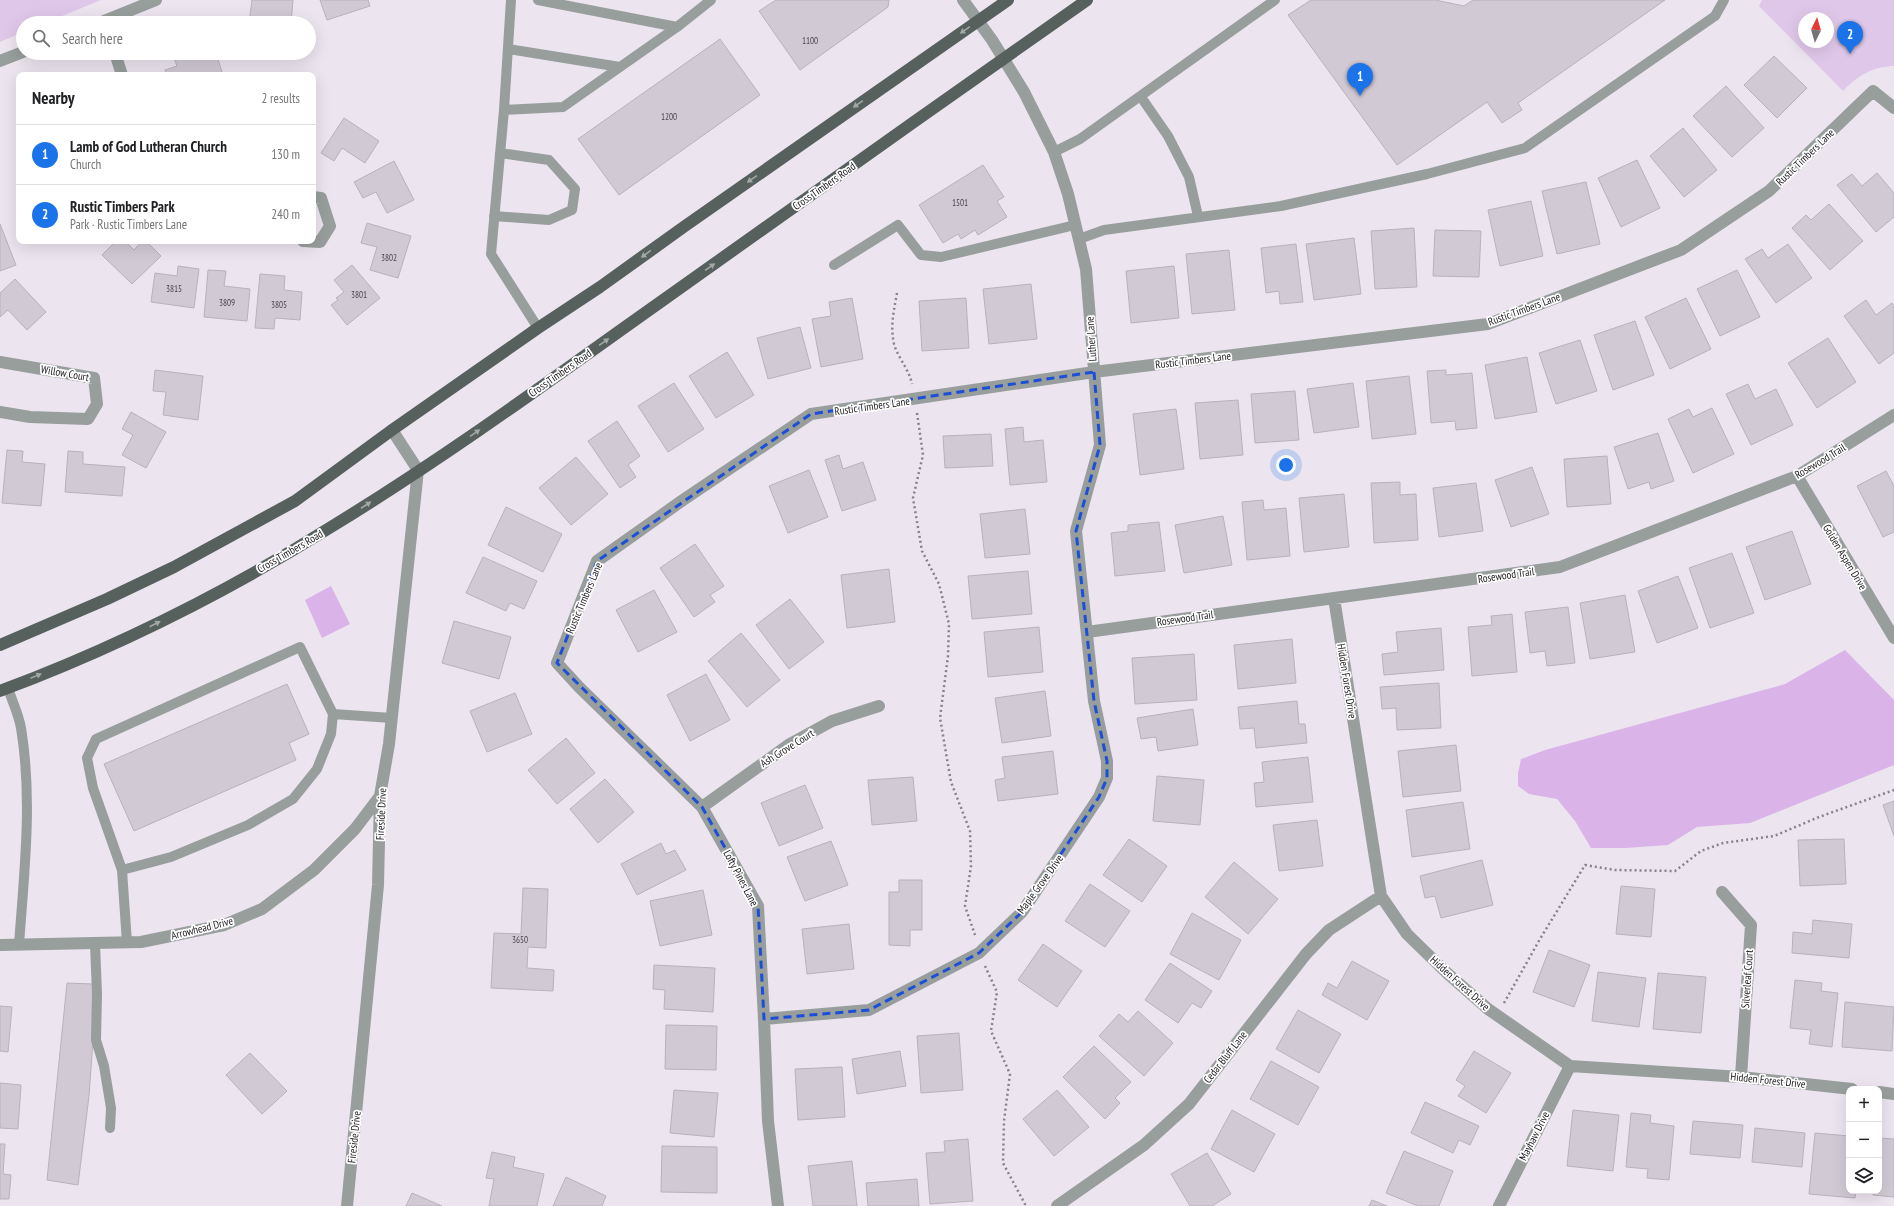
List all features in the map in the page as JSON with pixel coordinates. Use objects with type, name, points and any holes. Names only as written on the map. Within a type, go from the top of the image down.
[{"type":"main road","points":[[0,645],[107,599],[174,567],[295,501],[392,430],[538,328],[600,287],[1008,0]]},
{"type":"main road","name":"Cross Timbers Road","points":[[4,689],[91,655],[153,625],[282,557],[334,526],[449,451],[1087,0]]},
{"type":"street","points":[[117,16],[156,0]]},
{"type":"street","name":"Luther Lane","points":[[963,0],[1024,92],[1054,152],[1068,194],[1086,269],[1100,445],[1076,531],[1087,632]]},
{"type":"street","points":[[0,60],[16,54]]},
{"type":"street","points":[[117,60],[121,72]]},
{"type":"street","name":"Rustic Timbers Lane","points":[[557,663],[597,561],[683,500],[811,414],[915,400],[1094,372],[1488,324],[1681,250],[1769,191],[1873,91],[1894,108]]},
{"type":"street","points":[[316,197],[321,198],[330,226],[320,242],[316,242]]},
{"type":"street","name":"Willow Court","points":[[0,362],[94,378],[97,404],[88,419],[30,417],[0,412]]},
{"type":"street","name":"Rosewood Trail","points":[[1087,632],[1560,568],[1797,476],[1894,415]]},
{"type":"street","points":[[392,430],[418,470]]},
{"type":"street","name":"Fireside Drive","points":[[347,1206],[378,885],[380,796],[392,718],[418,470]]},
{"type":"street","name":"Golden Aspen Drive","points":[[1797,476],[1894,638]]},
{"type":"street","name":"Hidden Forest Drive","points":[[1334,598],[1381,896],[1407,934],[1447,973],[1495,1014],[1570,1066],[1741,1077],[1846,1088]]},
{"type":"street","name":"Maple Grove Drive","points":[[764,1019],[869,1010],[979,953],[1022,912],[1095,803],[1107,778],[1107,761],[1094,701],[1087,632]]},
{"type":"street","name":"Lofty Pines Lane","points":[[557,663],[579,687],[702,807],[758,906],[768,1121],[778,1206]]},
{"type":"street","name":"Ash Grove Court","points":[[702,807],[790,744],[832,721],[879,706]]},
{"type":"street","name":"Arrowhead Drive","points":[[0,945],[142,942],[224,925],[262,909],[314,870],[355,829],[380,796]]},
{"type":"street","name":"Silverleaf Court","points":[[1722,892],[1751,925],[1741,1077]]},
{"type":"street","name":"Cedar Bluff Lane","points":[[1057,1206],[1144,1145],[1189,1104],[1306,954],[1329,930],[1381,896]]},
{"type":"street","name":"Mayhaw Drive","points":[[1499,1206],[1570,1066]]},
{"type":"street","points":[[1882,1092],[1894,1094]]},
{"type":"lane","points":[[511,0],[504,110],[491,254],[538,328]]},
{"type":"lane","points":[[538,0],[676,27]]},
{"type":"lane","points":[[504,110],[563,107],[676,27],[711,0]]},
{"type":"lane","points":[[1054,152],[1080,139],[1275,0]]},
{"type":"lane","points":[[1079,239],[1104,230],[1198,216],[1282,206],[1427,174],[1525,148],[1715,16],[1724,0]]},
{"type":"lane","points":[[508,49],[620,67]]},
{"type":"lane","points":[[1141,96],[1168,136],[1189,177],[1198,216]]},
{"type":"lane","points":[[494,216],[549,220],[572,210],[575,189],[549,160],[500,153]]},
{"type":"lane","points":[[834,265],[898,225],[920,255],[941,257],[1075,225]]},
{"type":"lane","points":[[122,870],[172,857],[248,824],[293,799],[318,769],[331,734],[333,714],[300,647],[96,739],[87,758],[93,788],[122,870],[127,943]]},
{"type":"lane","points":[[4,689],[21,727],[27,783],[27,840],[19,945]]},
{"type":"lane","points":[[333,714],[392,718]]},
{"type":"lane","points":[[95,944],[97,994],[96,1040],[104,1066],[111,1108],[110,1128]]},
{"type":"path","points":[[897,293],[892,320],[894,344],[910,376],[923,455],[913,498],[922,551],[939,584],[949,624],[948,656],[940,718],[951,782],[970,831],[971,866],[965,906],[979,953],[997,992],[991,1031],[1010,1074],[1004,1121],[1003,1162],[1026,1206]]},
{"type":"path","points":[[1495,1014],[1502,1007],[1540,939],[1585,866],[1615,870],[1674,871],[1702,850],[1723,843],[1774,836],[1819,817],[1894,790]]},
{"type":"highlighted area","points":[[1094,372],[1100,445],[1076,531],[1094,701],[1107,761],[1107,778],[1099,797],[1022,912],[979,953],[869,1010],[764,1019],[758,906],[702,807],[557,663],[597,561],[811,414]]},
{"type":"shaded area","points":[[0,0],[101,0],[62,16],[16,16],[16,35],[0,42]]},
{"type":"shaded area","points":[[1762,0],[1894,0],[1894,66],[1872,70],[1854,80],[1843,91],[1801,48],[1834,48],[1834,12],[1798,12],[1798,45],[1759,6]]},
{"type":"shaded area","points":[[331,586],[350,624],[322,638],[305,600]]},
{"type":"shaded area","points":[[1845,650],[1894,700],[1894,765],[1750,823],[1697,827],[1668,845],[1626,848],[1591,848],[1575,821],[1557,799],[1529,794],[1518,786],[1518,773],[1521,759],[1545,750],[1785,684]]},
{"type":"building","points":[[252,0],[293,0],[292,16],[250,16]]},
{"type":"building","points":[[320,0],[368,0],[370,6],[327,20]]},
{"type":"building","points":[[776,0],[889,0],[888,7],[800,70],[759,11]]},
{"type":"building","points":[[1311,0],[1435,0],[1464,6],[1473,0],[1665,0],[1518,103],[1522,110],[1502,123],[1487,102],[1397,165],[1288,15]]},
{"type":"building","points":[[720,39],[760,95],[619,195],[578,139]]},
{"type":"building","points":[[1774,56],[1807,88],[1777,118],[1744,85]]},
{"type":"building","points":[[175,60],[218,60],[222,72],[166,72],[165,70],[177,66]]},
{"type":"building","points":[[1726,86],[1764,128],[1732,157],[1693,116]]},
{"type":"building","points":[[344,118],[379,141],[365,163],[342,148],[334,161],[321,153]]},
{"type":"building","points":[[1683,128],[1717,170],[1684,197],[1650,156]]},
{"type":"building","points":[[1637,160],[1660,208],[1621,227],[1598,178]]},
{"type":"building","points":[[394,161],[414,200],[387,213],[376,192],[363,198],[354,182]]},
{"type":"building","points":[[983,165],[1004,197],[997,201],[1007,217],[978,235],[975,230],[961,239],[958,234],[943,243],[919,205]]},
{"type":"building","points":[[1877,173],[1894,193],[1894,217],[1876,232],[1837,185],[1852,174],[1862,186]]},
{"type":"building","points":[[1586,182],[1600,244],[1557,254],[1542,191]]},
{"type":"building","points":[[1531,201],[1543,256],[1500,266],[1488,210]]},
{"type":"building","points":[[1829,204],[1863,241],[1830,270],[1792,228],[1806,215],[1811,220]]},
{"type":"building","points":[[367,223],[411,236],[398,278],[370,270],[377,247],[361,243]]},
{"type":"building","points":[[0,224],[16,265],[0,271]]},
{"type":"building","points":[[1414,228],[1417,287],[1375,289],[1371,231]]},
{"type":"building","points":[[1435,230],[1481,231],[1479,277],[1433,276]]},
{"type":"building","points":[[1354,238],[1361,294],[1314,300],[1306,244]]},
{"type":"building","points":[[113,244],[128,244],[134,250],[139,244],[149,244],[161,256],[132,284],[102,255]]},
{"type":"building","points":[[1296,244],[1303,302],[1280,304],[1279,291],[1266,293],[1261,248]]},
{"type":"building","points":[[1788,244],[1812,278],[1776,303],[1745,259],[1762,249],[1768,258]]},
{"type":"building","points":[[1229,250],[1235,310],[1192,314],[1186,254]]},
{"type":"building","points":[[352,265],[380,298],[347,325],[331,305],[338,300],[336,298],[344,292],[334,280]]},
{"type":"building","points":[[178,266],[199,269],[194,308],[151,302],[155,273],[177,276]]},
{"type":"building","points":[[1174,266],[1179,318],[1131,323],[1126,271]]},
{"type":"building","points":[[208,270],[226,271],[224,286],[250,289],[247,321],[204,317]]},
{"type":"building","points":[[1737,270],[1760,317],[1720,336],[1697,289]]},
{"type":"building","points":[[260,274],[285,276],[284,290],[302,292],[300,320],[275,318],[274,329],[255,328]]},
{"type":"building","points":[[15,279],[46,312],[27,330],[8,310],[0,317],[0,293]]},
{"type":"building","points":[[1031,284],[1037,339],[989,344],[983,289]]},
{"type":"building","points":[[852,298],[863,359],[821,367],[812,319],[831,316],[829,302]]},
{"type":"building","points":[[966,298],[969,348],[922,351],[919,301]]},
{"type":"building","points":[[1686,298],[1711,349],[1670,369],[1645,317]]},
{"type":"building","points":[[1866,300],[1876,315],[1892,303],[1894,306],[1894,353],[1879,364],[1844,316]]},
{"type":"building","points":[[1635,321],[1654,375],[1613,390],[1594,335]]},
{"type":"building","points":[[800,327],[811,368],[768,379],[757,338]]},
{"type":"building","points":[[1828,338],[1856,382],[1817,408],[1788,363]]},
{"type":"building","points":[[1580,340],[1597,391],[1556,404],[1539,353]]},
{"type":"building","points":[[727,352],[754,395],[716,418],[689,376]]},
{"type":"building","points":[[1527,357],[1537,412],[1495,419],[1485,365]]},
{"type":"building","points":[[155,370],[203,376],[198,420],[163,415],[166,392],[153,391]]},
{"type":"building","points":[[1446,370],[1446,375],[1472,373],[1477,428],[1456,430],[1455,421],[1431,423],[1427,371]]},
{"type":"building","points":[[1409,376],[1416,434],[1372,439],[1366,381]]},
{"type":"building","points":[[674,383],[704,429],[668,452],[638,406]]},
{"type":"building","points":[[1353,383],[1359,427],[1314,433],[1307,389]]},
{"type":"building","points":[[1748,384],[1755,399],[1776,389],[1793,425],[1751,445],[1726,394]]},
{"type":"building","points":[[1295,391],[1299,440],[1255,443],[1251,394]]},
{"type":"building","points":[[1238,400],[1243,455],[1200,459],[1195,403]]},
{"type":"building","points":[[1712,408],[1734,454],[1693,473],[1668,419],[1689,409],[1693,417]]},
{"type":"building","points":[[1176,409],[1184,469],[1140,475],[1133,414]]},
{"type":"building","points":[[131,412],[166,432],[146,468],[122,455],[133,435],[122,429]]},
{"type":"building","points":[[617,421],[640,456],[628,465],[636,477],[620,488],[588,441]]},
{"type":"building","points":[[1023,427],[1024,442],[1043,440],[1047,482],[1010,485],[1005,429]]},
{"type":"building","points":[[1658,433],[1674,481],[1651,489],[1649,482],[1628,489],[1614,447]]},
{"type":"building","points":[[991,434],[993,466],[945,468],[943,436]]},
{"type":"building","points":[[7,450],[23,451],[22,462],[45,464],[41,506],[2,503]]},
{"type":"building","points":[[68,451],[83,452],[83,464],[125,467],[122,496],[65,492]]},
{"type":"building","points":[[839,455],[843,469],[863,462],[876,500],[842,511],[825,460]]},
{"type":"building","points":[[1607,456],[1611,504],[1567,507],[1564,459]]},
{"type":"building","points":[[576,457],[608,494],[571,525],[539,488]]},
{"type":"building","points":[[1532,467],[1549,514],[1511,527],[1495,480]]},
{"type":"building","points":[[809,470],[828,517],[788,533],[769,486]]},
{"type":"building","points":[[1886,471],[1894,486],[1894,532],[1883,537],[1857,486]]},
{"type":"building","points":[[1400,482],[1400,495],[1416,494],[1418,540],[1374,543],[1371,483]]},
{"type":"building","points":[[1476,483],[1483,531],[1439,537],[1433,488]]},
{"type":"building","points":[[1344,494],[1349,547],[1304,552],[1299,498]]},
{"type":"building","points":[[1263,500],[1264,510],[1286,508],[1290,556],[1247,560],[1242,502]]},
{"type":"building","points":[[506,507],[562,534],[543,572],[488,545]]},
{"type":"building","points":[[1025,509],[1030,554],[985,558],[980,514]]},
{"type":"building","points":[[1223,516],[1232,565],[1184,573],[1175,525]]},
{"type":"building","points":[[1159,522],[1165,571],[1115,576],[1111,533],[1128,531],[1128,525]]},
{"type":"building","points":[[1792,531],[1811,584],[1765,600],[1746,547]]},
{"type":"building","points":[[695,544],[724,586],[710,595],[715,602],[694,617],[660,568]]},
{"type":"building","points":[[1732,553],[1754,613],[1710,628],[1689,568]]},
{"type":"building","points":[[483,557],[537,581],[524,609],[510,603],[506,611],[466,593]]},
{"type":"building","points":[[889,569],[895,622],[847,628],[841,575]]},
{"type":"building","points":[[1028,571],[1032,614],[972,619],[968,576]]},
{"type":"building","points":[[1678,576],[1698,628],[1657,643],[1638,591]]},
{"type":"building","points":[[654,590],[677,632],[638,652],[616,610]]},
{"type":"building","points":[[1625,595],[1635,652],[1590,659],[1580,603]]},
{"type":"building","points":[[790,599],[824,642],[789,669],[756,625]]},
{"type":"building","points":[[1568,607],[1575,663],[1547,666],[1545,651],[1530,653],[1525,612]]},
{"type":"building","points":[[1512,614],[1517,672],[1472,676],[1468,627],[1492,625],[1491,616]]},
{"type":"building","points":[[454,621],[511,637],[499,679],[442,663]]},
{"type":"building","points":[[1039,627],[1043,672],[988,677],[984,632]]},
{"type":"building","points":[[1441,628],[1444,670],[1384,675],[1382,654],[1398,652],[1396,632]]},
{"type":"building","points":[[741,633],[780,680],[747,707],[708,661]]},
{"type":"building","points":[[1292,639],[1296,683],[1238,689],[1234,645]]},
{"type":"building","points":[[1194,654],[1197,700],[1135,704],[1132,658]]},
{"type":"building","points":[[706,674],[730,720],[690,741],[667,695]]},
{"type":"building","points":[[1439,683],[1441,728],[1397,730],[1396,708],[1382,709],[1380,687]]},
{"type":"building","points":[[287,684],[309,734],[289,743],[296,760],[134,831],[104,764]]},
{"type":"building","points":[[1045,691],[1051,736],[1002,743],[995,698]]},
{"type":"building","points":[[515,693],[532,734],[487,752],[470,711]]},
{"type":"building","points":[[1297,701],[1299,724],[1305,724],[1307,743],[1256,748],[1254,728],[1240,729],[1238,707]]},
{"type":"building","points":[[1193,709],[1198,745],[1158,751],[1156,737],[1141,739],[1137,718]]},
{"type":"building","points":[[566,738],[595,773],[557,804],[528,770]]},
{"type":"building","points":[[1456,745],[1461,791],[1403,797],[1398,751]]},
{"type":"building","points":[[1053,751],[1058,794],[998,801],[995,780],[1005,778],[1002,757]]},
{"type":"building","points":[[1308,757],[1313,802],[1256,807],[1254,783],[1264,782],[1262,762]]},
{"type":"building","points":[[1157,776],[1204,780],[1200,825],[1153,821]]},
{"type":"building","points":[[913,777],[917,821],[872,825],[868,780]]},
{"type":"building","points":[[605,779],[634,812],[598,843],[570,809]]},
{"type":"building","points":[[805,785],[823,828],[779,846],[761,803]]},
{"type":"building","points":[[1894,801],[1894,836],[1883,805]]},
{"type":"building","points":[[1463,802],[1470,849],[1412,857],[1406,810]]},
{"type":"building","points":[[1317,820],[1323,866],[1279,871],[1273,825]]},
{"type":"building","points":[[1129,839],[1167,866],[1142,902],[1103,875]]},
{"type":"building","points":[[1844,839],[1846,884],[1800,886],[1798,840]]},
{"type":"building","points":[[831,841],[848,885],[805,901],[787,857]]},
{"type":"building","points":[[661,843],[666,854],[675,850],[686,870],[637,895],[621,864]]},
{"type":"building","points":[[1482,860],[1493,905],[1441,918],[1435,896],[1425,898],[1420,876]]},
{"type":"building","points":[[1234,862],[1278,899],[1248,934],[1205,897]]},
{"type":"building","points":[[899,880],[922,880],[922,930],[910,930],[910,946],[889,945],[889,892],[899,892]]},
{"type":"building","points":[[1090,884],[1130,911],[1105,947],[1065,921]]},
{"type":"building","points":[[1621,886],[1655,889],[1651,937],[1616,934]]},
{"type":"building","points":[[523,888],[548,889],[546,948],[528,947],[527,968],[554,970],[553,991],[491,988],[494,933],[521,934]]},
{"type":"building","points":[[703,890],[712,935],[660,946],[650,901]]},
{"type":"building","points":[[1192,913],[1241,940],[1219,980],[1170,954]]},
{"type":"building","points":[[1813,920],[1852,924],[1849,958],[1792,953],[1793,932],[1812,934]]},
{"type":"building","points":[[849,924],[854,969],[807,974],[802,929]]},
{"type":"building","points":[[1043,944],[1082,971],[1057,1007],[1018,980]]},
{"type":"building","points":[[1549,950],[1590,965],[1574,1007],[1533,992]]},
{"type":"building","points":[[1352,961],[1389,981],[1367,1020],[1322,995],[1328,983],[1337,988]]},
{"type":"building","points":[[1170,963],[1212,991],[1201,1008],[1192,1003],[1178,1023],[1145,1000]]},
{"type":"building","points":[[654,965],[715,968],[713,1012],[664,1009],[665,990],[653,989]]},
{"type":"building","points":[[1598,972],[1646,978],[1639,1027],[1592,1021]]},
{"type":"building","points":[[1658,973],[1706,977],[1701,1033],[1653,1029]]},
{"type":"building","points":[[1795,980],[1822,983],[1821,991],[1838,993],[1832,1047],[1809,1044],[1811,1030],[1790,1028]]},
{"type":"building","points":[[67,983],[93,984],[93,1040],[89,1096],[78,1185],[47,1180]]},
{"type":"building","points":[[1845,1002],[1894,1007],[1892,1051],[1842,1047]]},
{"type":"building","points":[[0,1006],[12,1007],[8,1052],[0,1051]]},
{"type":"building","points":[[1298,1010],[1341,1034],[1319,1073],[1276,1049]]},
{"type":"building","points":[[1138,1011],[1173,1043],[1144,1076],[1099,1036],[1119,1014],[1128,1022]]},
{"type":"building","points":[[666,1025],[717,1026],[716,1070],[665,1069]]},
{"type":"building","points":[[959,1033],[963,1090],[921,1093],[917,1036]]},
{"type":"building","points":[[1094,1046],[1131,1082],[1115,1098],[1120,1103],[1105,1119],[1063,1077]]},
{"type":"building","points":[[900,1051],[906,1086],[857,1094],[852,1059]]},
{"type":"building","points":[[1474,1051],[1511,1073],[1486,1113],[1458,1096],[1465,1086],[1456,1080]]},
{"type":"building","points":[[250,1053],[287,1091],[262,1114],[226,1075]]},
{"type":"building","points":[[1271,1061],[1319,1087],[1298,1125],[1250,1099]]},
{"type":"building","points":[[842,1067],[845,1117],[798,1120],[795,1069]]},
{"type":"building","points":[[0,1083],[21,1085],[18,1129],[0,1128]]},
{"type":"building","points":[[674,1090],[718,1093],[714,1137],[670,1133]]},
{"type":"building","points":[[1057,1090],[1089,1127],[1054,1156],[1023,1119]]},
{"type":"building","points":[[1425,1102],[1479,1126],[1470,1145],[1459,1140],[1453,1153],[1411,1133]]},
{"type":"building","points":[[1232,1110],[1275,1134],[1254,1172],[1211,1149]]},
{"type":"building","points":[[1573,1110],[1619,1115],[1613,1171],[1567,1166]]},
{"type":"building","points":[[1631,1113],[1651,1115],[1650,1123],[1674,1126],[1669,1180],[1647,1178],[1648,1169],[1626,1167]]},
{"type":"building","points":[[1693,1121],[1743,1125],[1740,1158],[1690,1154]]},
{"type":"building","points":[[1755,1128],[1805,1133],[1802,1167],[1752,1162]]},
{"type":"building","points":[[1815,1133],[1846,1136],[1846,1194],[1856,1194],[1855,1198],[1809,1194]]},
{"type":"building","points":[[1882,1138],[1894,1139],[1894,1197],[1873,1195],[1882,1194]]},
{"type":"building","points":[[968,1139],[973,1201],[930,1204],[926,1153],[945,1152],[944,1141]]},
{"type":"building","points":[[0,1144],[5,1144],[3,1174],[11,1175],[9,1199],[0,1199]]},
{"type":"building","points":[[662,1146],[717,1147],[717,1193],[661,1192]]},
{"type":"building","points":[[1404,1151],[1453,1171],[1439,1206],[1418,1206],[1386,1193]]},
{"type":"building","points":[[492,1152],[515,1157],[513,1167],[544,1174],[537,1206],[489,1206],[494,1179],[486,1178]]},
{"type":"building","points":[[1207,1153],[1231,1194],[1212,1206],[1190,1206],[1171,1174]]},
{"type":"building","points":[[852,1161],[857,1206],[813,1206],[808,1166]]},
{"type":"building","points":[[566,1177],[606,1196],[602,1206],[553,1206]]},
{"type":"building","points":[[917,1179],[919,1206],[868,1206],[866,1183]]},
{"type":"building","points":[[412,1193],[442,1206],[406,1206]]},
{"type":"building","points":[[1372,1200],[1387,1206],[1369,1206]]},
{"type":"place","name":"Rustic Timbers Park","points":[[1850,54]]},
{"type":"place","name":"Lamb of God Lutheran Church","points":[[1360,96]]}]
